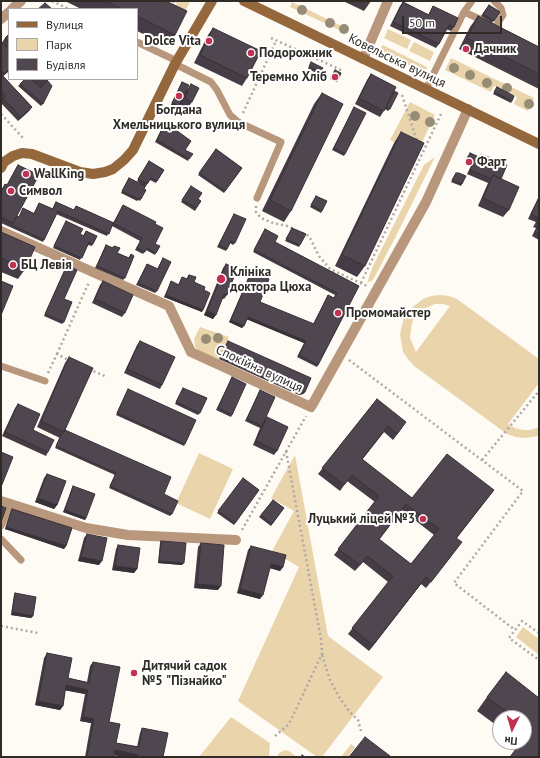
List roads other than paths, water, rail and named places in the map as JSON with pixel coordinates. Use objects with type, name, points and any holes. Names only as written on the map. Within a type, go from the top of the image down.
[{"type":"main road","points":[[1,168],[4,162],[13,156],[22,153],[32,154],[80,172],[92,174],[105,172],[112,169],[124,160],[133,150],[176,62],[212,1]]},
{"type":"main road","name":"Ковельська вулиця","points":[[244,1],[539,144]]},
{"type":"street","points":[[363,59],[388,1]]},
{"type":"street","name":"Спокійна вулиця","points":[[1,231],[169,306],[191,352],[311,407],[426,202],[468,109]]},
{"type":"street","points":[[1,501],[86,528],[128,536],[236,540]]},
{"type":"lane","points":[[426,89],[464,12],[472,1]]},
{"type":"lane","points":[[464,12],[498,29],[503,15],[501,8],[494,1]]},
{"type":"lane","points":[[138,43],[211,82],[217,90],[230,115],[238,122],[281,142],[256,198]]},
{"type":"lane","points":[[1,366],[45,381]]},
{"type":"lane","points":[[1,526],[11,505]]},
{"type":"lane","points":[[1,539],[20,560]]},
{"type":"place","name":"Dolce Vita","points":[[209,41]]},
{"type":"place","name":"Дачник","points":[[466,49]]},
{"type":"place","name":"Подорожник","points":[[251,53]]},
{"type":"place","name":"Теремно Хліб","points":[[335,77]]},
{"type":"place","name":"Богдана Хмельницького вулиця","points":[[179,96]]},
{"type":"place","name":"Фарт","points":[[469,162]]},
{"type":"place","name":"WallKing","points":[[26,174]]},
{"type":"place","name":"Символ","points":[[11,191]]},
{"type":"place","name":"БЦ Левія","points":[[13,265]]},
{"type":"place","name":"Клініка доктора Цюха","points":[[221,279]]},
{"type":"place","name":"Промомайстер","points":[[338,313]]},
{"type":"place","name":"Луцький ліцей №3","points":[[423,519]]},
{"type":"place","name":"Дитячий садок №5 \"Пізнайко\"","points":[[134,673]]}]
